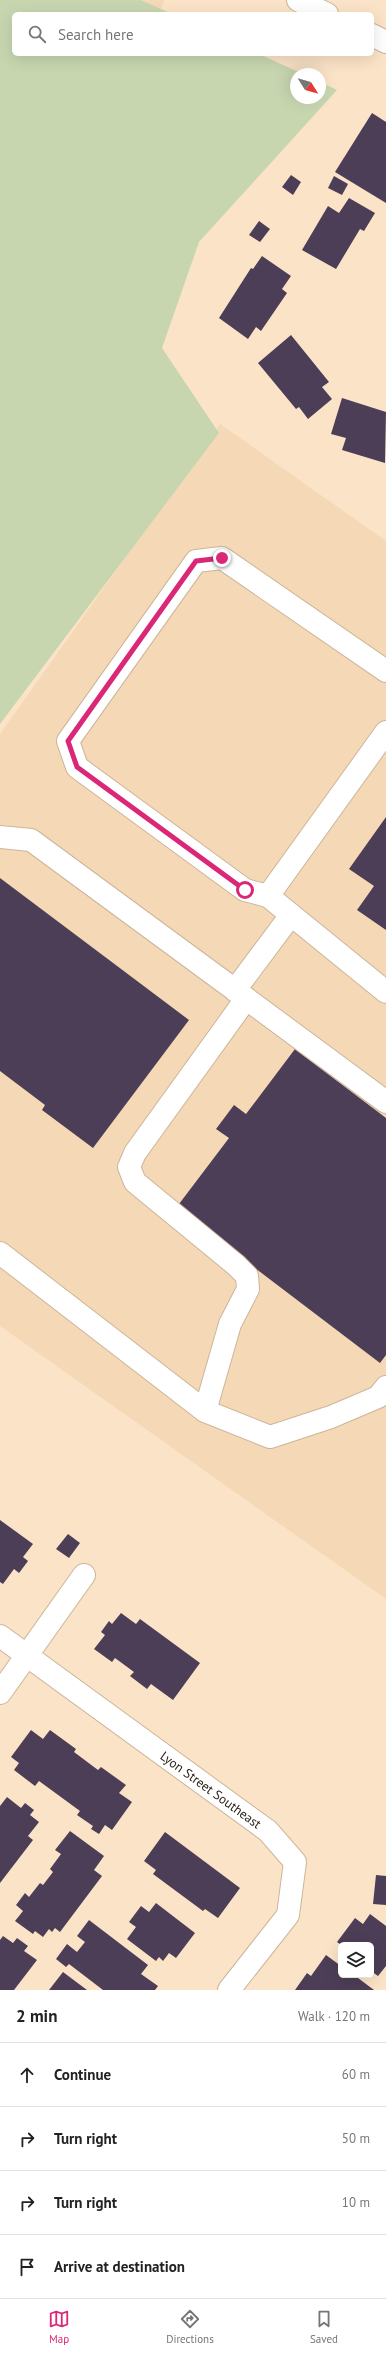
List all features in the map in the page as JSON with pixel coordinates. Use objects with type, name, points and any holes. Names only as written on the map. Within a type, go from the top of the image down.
[{"type":"street","points":[[298,0],[323,12]]},
{"type":"street","points":[[374,36],[386,42]]},
{"type":"street","points":[[386,671],[222,558],[196,561],[68,741],[77,767],[245,890],[268,896],[386,992]]},
{"type":"street","points":[[268,896],[386,732]]},
{"type":"street","points":[[0,837],[31,840],[386,1102]]},
{"type":"street","points":[[205,1411],[230,1324],[248,1289],[247,1276],[236,1265],[135,1182],[129,1167],[135,1153],[240,995],[291,915]]},
{"type":"street","points":[[0,1253],[205,1411],[270,1437],[331,1417],[378,1397],[386,1387]]},
{"type":"street","points":[[0,1693],[28,1656],[84,1575]]},
{"type":"street","name":"Lyon Street Southeast","points":[[0,1636],[268,1831],[295,1862],[288,1915],[229,1990]]},
{"type":"shaded area","points":[[128,0],[165,0],[159,12],[154,12]]},
{"type":"shaded area","points":[[220,424],[386,541],[386,1599],[0,1326],[0,734]]},
{"type":"green space","points":[[0,0],[141,0],[168,12],[12,12],[12,56],[263,56],[290,68],[290,104],[324,104],[199,242],[162,348],[219,433],[0,724]]},
{"type":"green space","points":[[326,85],[337,90],[326,102]]},
{"type":"building","points":[[372,113],[386,122],[386,203],[335,172]]},
{"type":"building","points":[[291,175],[301,182],[293,195],[282,187]]},
{"type":"building","points":[[334,176],[348,184],[342,195],[328,188]]},
{"type":"building","points":[[349,198],[375,213],[364,231],[360,229],[336,269],[302,250],[328,206],[339,213]]},
{"type":"building","points":[[259,221],[270,229],[260,242],[249,235]]},
{"type":"building","points":[[262,256],[291,276],[282,289],[287,293],[261,331],[256,327],[248,339],[219,318],[251,268],[253,269]]},
{"type":"building","points":[[291,335],[329,382],[322,387],[332,399],[308,419],[299,407],[296,409],[258,363]]},
{"type":"building","points":[[342,398],[386,412],[385,463],[342,450],[346,438],[331,434]]},
{"type":"building","points":[[386,817],[386,930],[357,910],[374,886],[349,869]]},
{"type":"building","points":[[0,878],[189,1020],[93,1148],[42,1110],[45,1105],[0,1071]]},
{"type":"building","points":[[295,1049],[386,1118],[386,1355],[380,1363],[176,1208],[229,1138],[216,1129],[234,1105],[246,1114]]},
{"type":"building","points":[[0,1520],[33,1544],[23,1557],[28,1561],[19,1573],[14,1569],[3,1584],[0,1582]]},
{"type":"building","points":[[68,1534],[80,1543],[69,1558],[56,1549]]},
{"type":"building","points":[[121,1613],[136,1624],[140,1619],[200,1663],[173,1700],[151,1684],[147,1689],[130,1676],[134,1672],[115,1658],[112,1662],[94,1649],[105,1635],[101,1632],[109,1621],[112,1624]]},
{"type":"building","points":[[31,1730],[43,1739],[50,1730],[76,1749],[74,1752],[98,1770],[101,1767],[126,1785],[119,1793],[132,1802],[112,1830],[105,1825],[99,1834],[91,1829],[93,1826],[77,1815],[80,1811],[39,1781],[35,1786],[14,1770],[19,1763],[11,1757]]},
{"type":"building","points":[[7,1797],[21,1808],[25,1803],[34,1810],[30,1815],[39,1822],[28,1836],[33,1840],[0,1883],[0,1806]]},
{"type":"building","points":[[70,1831],[104,1856],[94,1870],[102,1876],[60,1932],[55,1928],[52,1932],[49,1929],[43,1937],[35,1931],[33,1934],[15,1921],[23,1911],[16,1905],[25,1893],[29,1897],[40,1883],[43,1885],[53,1872],[50,1869],[61,1854],[55,1850]]},
{"type":"building","points":[[165,1832],[240,1888],[218,1918],[205,1909],[203,1911],[153,1874],[156,1870],[144,1861]]},
{"type":"building","points":[[376,1875],[386,1876],[386,1905],[373,1904]]},
{"type":"building","points":[[156,1903],[195,1933],[176,1958],[169,1953],[163,1961],[159,1957],[156,1961],[127,1939],[136,1927],[129,1922],[141,1906],[149,1912]]},
{"type":"building","points":[[370,1914],[386,1926],[386,1966],[378,1976],[374,1973],[374,1942],[337,1942],[355,1918],[363,1924]]},
{"type":"building","points":[[89,1920],[148,1965],[141,1974],[158,1986],[155,1990],[103,1990],[69,1964],[66,1967],[56,1959],[67,1944],[77,1952],[85,1942],[77,1936]]},
{"type":"building","points":[[3,1936],[13,1943],[17,1938],[28,1946],[24,1951],[37,1960],[14,1990],[0,1990],[0,1940]]},
{"type":"building","points":[[326,1955],[338,1964],[338,1978],[358,1978],[374,1990],[295,1990],[307,1973],[311,1976]]},
{"type":"building","points":[[63,1972],[87,1990],[49,1990]]},
{"type":"route","points":[[222,558],[196,561],[68,741],[77,767],[245,890]]}]
